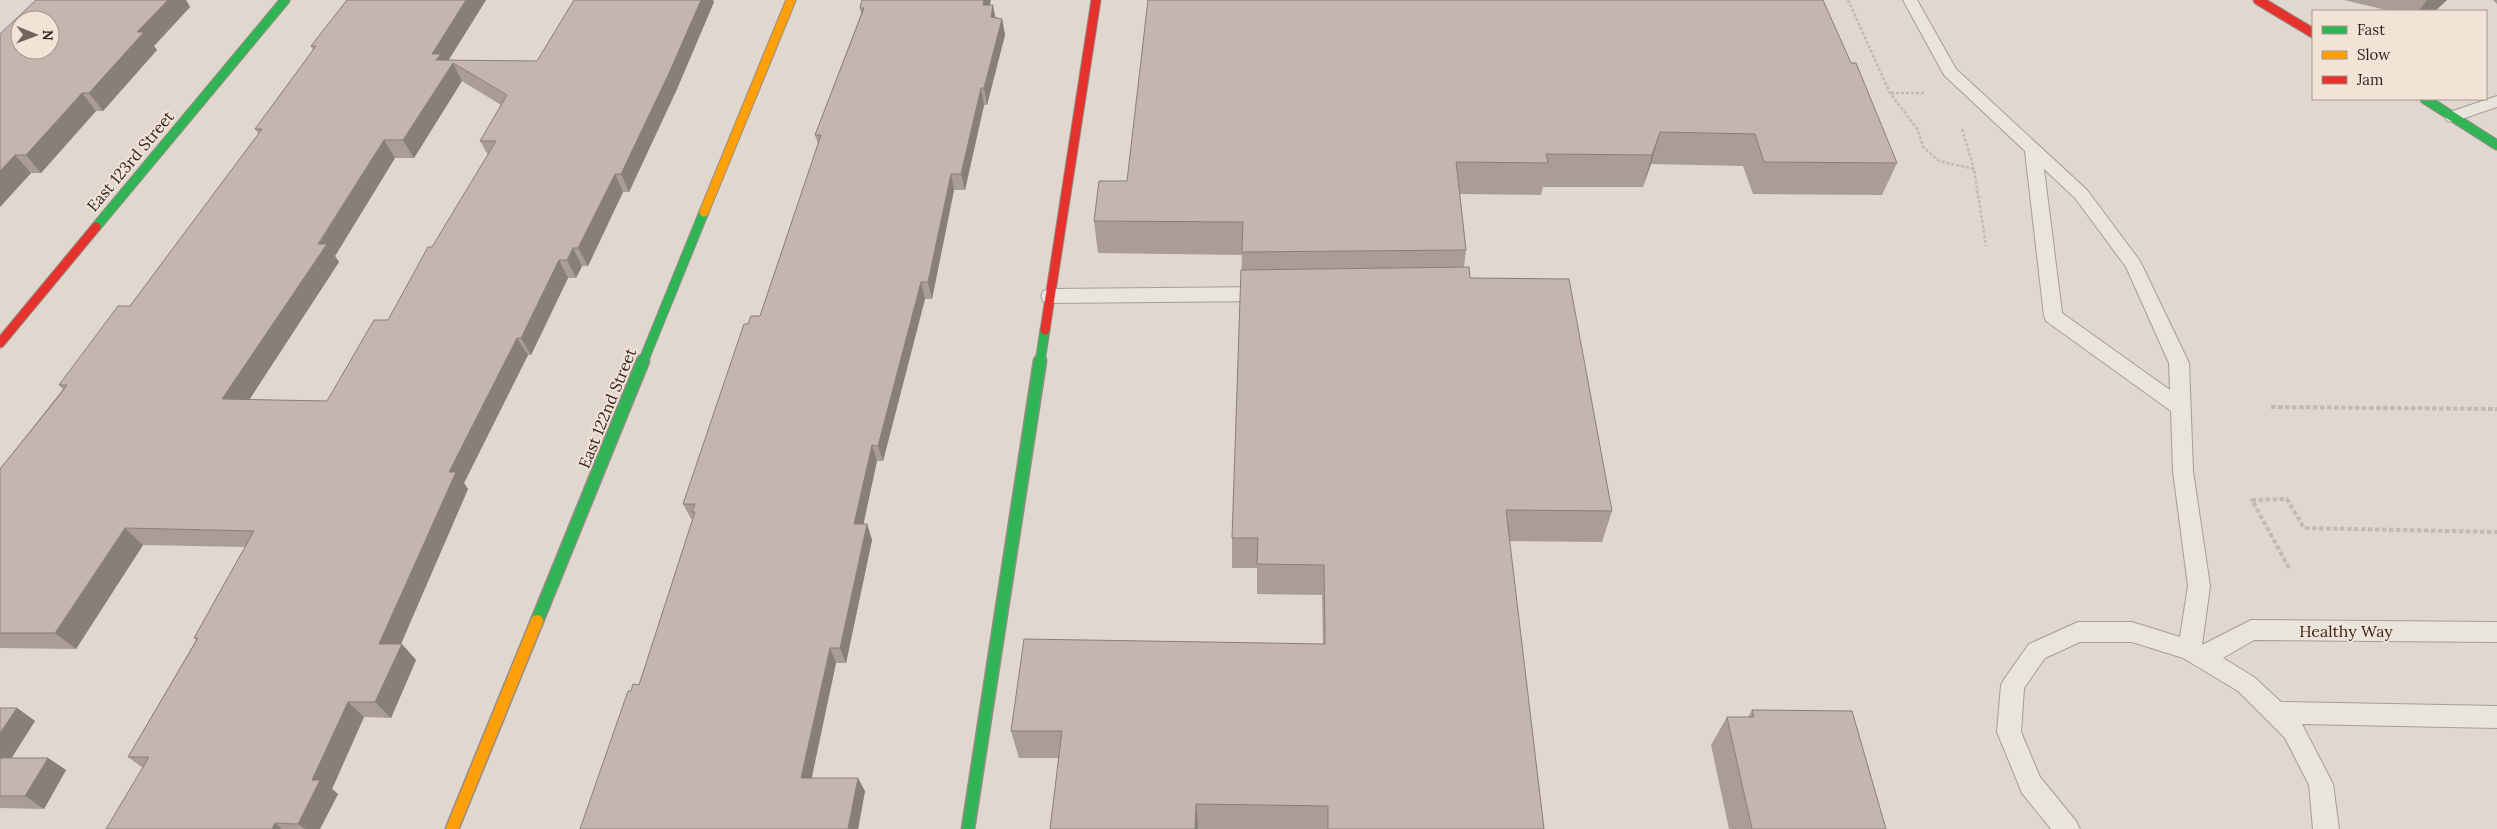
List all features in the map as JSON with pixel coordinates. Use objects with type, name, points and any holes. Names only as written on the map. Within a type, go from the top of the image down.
[{"type":"street","name":"East 123rd Street","points":[[0,343],[285,0]]},
{"type":"street","name":"East 122nd Street","points":[[452,829],[791,0]]},
{"type":"street","points":[[968,829],[1050,296],[1073,133],[1096,0]]},
{"type":"street","points":[[2258,0],[2312,33]]},
{"type":"street","points":[[2427,100],[2497,145]]},
{"type":"lane","points":[[1910,0],[1950,72],[2081,194],[2134,265],[2179,363],[2183,471],[2199,586],[2197,654]]},
{"type":"lane","points":[[2453,117],[2497,101]]},
{"type":"lane","points":[[2033,149],[2053,316],[2181,408]]},
{"type":"lane","points":[[1050,296],[1289,294]]},
{"type":"lane","name":"Healthy Way","points":[[2197,654],[2251,630],[2497,632]]},
{"type":"lane","points":[[2067,829],[2031,785],[2010,732],[2013,685],[2037,651],[2078,632],[2132,632],[2197,654],[2246,684],[2292,730],[2321,784],[2326,829]]},
{"type":"lane","points":[[2275,713],[2497,717]]},
{"type":"path","points":[[1848,0],[1890,93],[1918,130],[1923,147],[1939,161],[1974,169]]},
{"type":"path","points":[[1890,93],[1932,93]]},
{"type":"path","points":[[1961,126],[1974,169],[1986,246]]},
{"type":"path","points":[[2271,407],[2497,409]]},
{"type":"path","points":[[2289,568],[2252,500],[2287,499],[2304,528],[2497,532]]},
{"type":"building","points":[[36,0],[168,0],[137,32],[144,32],[89,93],[82,93],[26,155],[15,155],[0,171],[0,34],[10,25],[10,60],[60,60],[60,10],[25,10]]},
{"type":"building","points":[[347,0],[466,0],[432,54],[441,54],[436,60],[537,61],[574,0],[701,0],[621,174],[615,174],[578,248],[573,248],[567,260],[559,260],[521,338],[517,338],[449,472],[456,472],[379,644],[402,644],[375,702],[348,702],[312,780],[320,780],[298,824],[275,823],[272,829],[106,829],[149,757],[128,757],[198,638],[194,638],[254,531],[125,528],[55,633],[0,633],[0,469],[67,385],[59,385],[118,306],[130,306],[262,129],[255,129],[316,46],[311,46]],"holes":[[[453,63],[507,95],[480,141],[496,141],[432,247],[428,247],[388,320],[374,320],[327,401],[222,399],[327,244],[318,244],[384,140],[403,140]]]},
{"type":"building","points":[[862,0],[984,0],[983,5],[993,5],[991,17],[1002,19],[984,88],[981,88],[961,174],[951,174],[928,282],[921,282],[878,446],[872,445],[854,524],[867,524],[840,648],[830,648],[801,778],[858,778],[848,829],[580,829],[628,691],[631,691],[633,684],[639,685],[695,512],[692,512],[695,504],[683,504],[744,324],[748,324],[751,316],[760,316],[821,135],[815,135],[864,8],[860,8]]},
{"type":"building","points":[[1148,0],[1823,0],[1851,63],[1856,63],[1897,163],[1764,162],[1755,134],[1660,132],[1652,155],[1546,154],[1548,163],[1456,162],[1466,250],[1242,252],[1243,222],[1094,221],[1099,181],[1127,181]]},
{"type":"building","points":[[1469,267],[1470,278],[1569,279],[1612,511],[1506,510],[1544,829],[1328,829],[1328,806],[1196,804],[1195,829],[1050,829],[1062,731],[1011,731],[1024,639],[1325,644],[1324,565],[1257,564],[1258,538],[1232,538],[1241,270]]},
{"type":"building","points":[[0,708],[17,708],[0,733]]},
{"type":"building","points":[[1752,710],[1852,711],[1886,829],[1752,829],[1727,717],[1754,717]]},
{"type":"building","points":[[0,758],[48,758],[25,796],[0,796]]},
{"type":"traffic: fast","points":[[96,227],[285,0]]},
{"type":"traffic: fast","points":[[2427,100],[2497,145]]},
{"type":"traffic: fast","points":[[537,621],[704,212]]},
{"type":"traffic: fast","points":[[968,829],[1045,330]]},
{"type":"traffic: slow","points":[[704,212],[791,0]]},
{"type":"traffic: slow","points":[[452,829],[537,621]]},
{"type":"traffic: jam","points":[[1045,330],[1096,0]]},
{"type":"traffic: jam","points":[[2258,0],[2312,32]]},
{"type":"traffic: jam","points":[[0,343],[96,227]]}]
